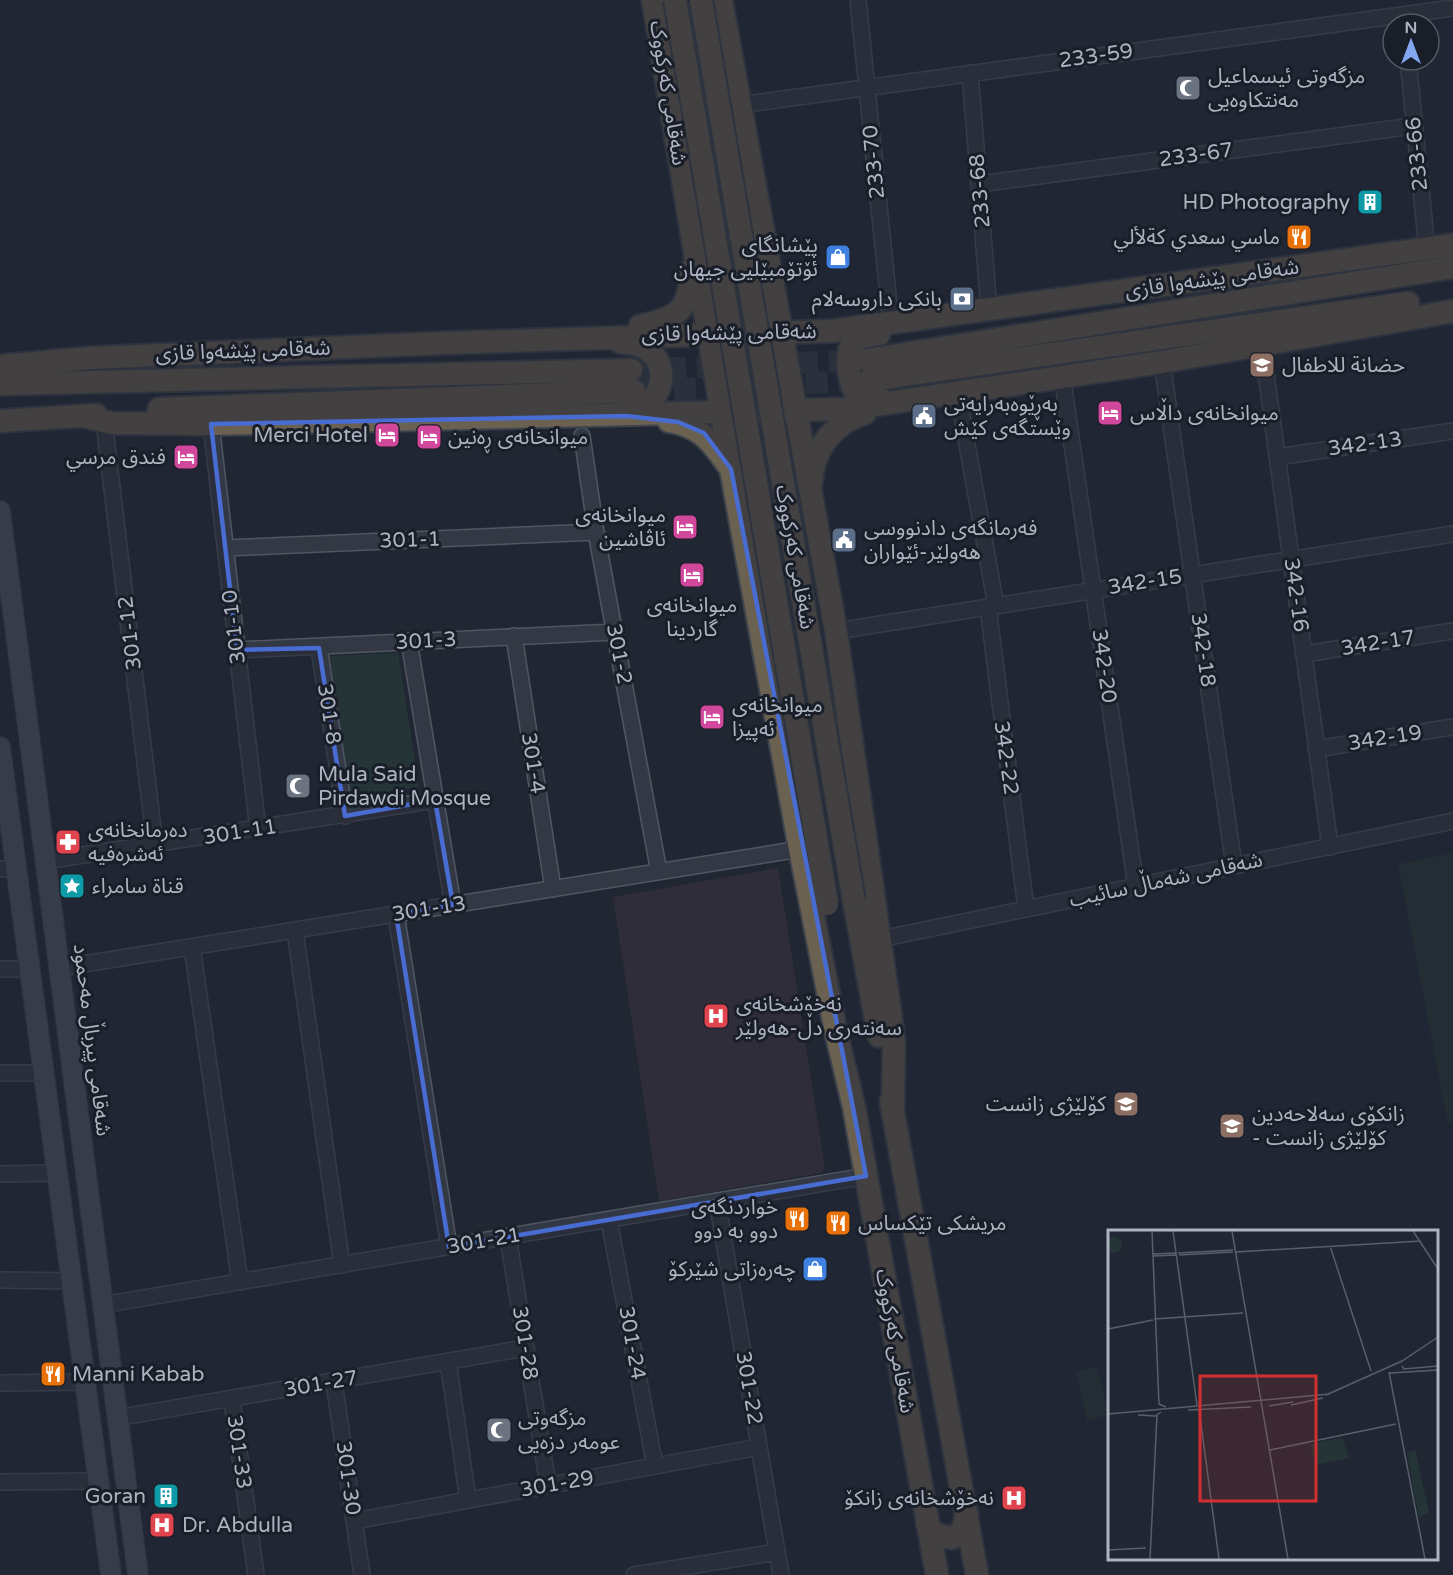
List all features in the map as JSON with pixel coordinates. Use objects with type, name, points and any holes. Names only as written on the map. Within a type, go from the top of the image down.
[{"type":"highway","name":"شەقامی کەرکووک","points":[[653,0],[691,243],[700,286],[716,341]]},
{"type":"highway","name":"شەقامی کەرکووک","points":[[675,0],[827,904],[854,1107],[937,1575]]},
{"type":"highway","name":"شەقامی کەرکووک","points":[[701,0],[854,901],[967,1514],[975,1575]]},
{"type":"highway","points":[[722,0],[739,105],[778,299],[788,405]]},
{"type":"highway","points":[[685,198],[697,241],[717,258],[737,258],[748,252],[760,237],[762,218]]},
{"type":"highway","points":[[582,337],[664,321],[676,315],[685,304],[690,292],[691,243]]},
{"type":"highway","name":"شەقامی پێشەوا قازی","points":[[831,331],[1453,245]]},
{"type":"highway","name":"شەقامی پێشەوا قازی","points":[[1453,267],[868,370],[1453,297]]},
{"type":"highway","points":[[778,299],[791,320],[805,327],[831,331]]},
{"type":"highway","points":[[921,399],[868,401],[859,397],[852,383],[848,358],[851,345],[861,338],[914,328],[982,310]]},
{"type":"highway","name":"شەقامی پێشەوا قازی","points":[[83,416],[105,422],[581,426],[627,416],[677,415],[724,408],[788,405],[848,409],[958,394],[1062,375],[1162,362],[1453,311]]},
{"type":"highway","points":[[780,337],[805,337],[831,331]]},
{"type":"highway","name":"شەقامی پێشەوا قازی","points":[[0,366],[90,358],[582,337],[671,334],[716,341],[780,337]]},
{"type":"highway","points":[[581,426],[643,408],[657,395],[662,376],[658,362],[643,347],[582,337]]},
{"type":"highway","points":[[724,408],[780,337]]},
{"type":"highway","points":[[716,341],[788,405]]},
{"type":"highway","points":[[716,341],[729,432],[730,469]]},
{"type":"highway","name":"شەقامی پێشەوا قازی","points":[[0,384],[633,380],[0,421]]},
{"type":"highway","points":[[811,494],[818,454],[834,429],[856,416],[896,403]]},
{"type":"highway","name":"شەقامی کەرکووک","points":[[788,405],[800,444],[811,494],[836,631],[894,1041],[893,1114]]},
{"type":"highway","points":[[627,416],[678,422],[694,428],[711,441],[730,469]]},
{"type":"highway","name":"شەقامی کەرکووک","points":[[730,469],[800,849],[836,1032],[854,1107]]},
{"type":"highway","points":[[744,543],[742,525],[745,507],[758,489],[771,484],[786,485],[799,491],[813,511],[817,527]]},
{"type":"highway","points":[[927,1523],[934,1534],[952,1538],[962,1532],[967,1514]]},
{"type":"highway","points":[[944,1575],[958,1568],[975,1575]]},
{"type":"main road","name":"شەقامی پیرباڵ مەحمود","points":[[0,511],[138,1575]]},
{"type":"main road","points":[[0,747],[8,869],[30,969],[111,1575]]},
{"type":"street","name":"233-70","points":[[858,0],[891,324]]},
{"type":"street","name":"233-59","points":[[1437,12],[1453,8]]},
{"type":"street","name":"233-59","points":[[739,105],[1381,23]]},
{"type":"street","name":"233-66","points":[[1409,72],[1427,249]]},
{"type":"street","name":"233-68","points":[[970,74],[979,184],[982,310]]},
{"type":"street","name":"233-67","points":[[979,184],[1413,126]]},
{"type":"street","name":"342-16","points":[[1262,344],[1330,847]]},
{"type":"street","name":"342-18","points":[[1162,362],[1234,866]]},
{"type":"street","name":"342-20","points":[[1062,375],[1136,887]]},
{"type":"street","name":"342-22","points":[[958,394],[992,606],[1026,909]]},
{"type":"street","name":"301-12","points":[[105,422],[155,845]]},
{"type":"street","name":"301-10","points":[[211,424],[258,830]]},
{"type":"street","name":"301-2","points":[[581,426],[596,532],[659,872]]},
{"type":"street","name":"342-13","points":[[1277,458],[1453,432]]},
{"type":"street","name":"301-1","points":[[225,548],[596,532]]},
{"type":"street","name":"342-15","points":[[836,631],[1453,534]]},
{"type":"street","name":"301-3","points":[[237,650],[319,648],[615,632]]},
{"type":"street","name":"342-17","points":[[1304,654],[1453,632]]},
{"type":"street","name":"301-4","points":[[514,636],[553,889]]},
{"type":"street","points":[[409,642],[453,905]]},
{"type":"street","name":"301-8","points":[[319,648],[345,816]]},
{"type":"street","name":"342-19","points":[[1317,749],[1453,727]]},
{"type":"street","name":"301-11","points":[[45,861],[258,830],[435,800]]},
{"type":"street","name":"شەقامی شەماڵ سائیب","points":[[880,939],[1453,821]]},
{"type":"street","name":"301-13","points":[[59,968],[800,849]]},
{"type":"street","points":[[396,914],[449,1247]]},
{"type":"street","points":[[295,931],[342,1265]]},
{"type":"street","points":[[192,947],[240,1282]]},
{"type":"street","points":[[0,969],[30,969]]},
{"type":"street","points":[[0,1073],[44,1073]]},
{"type":"street","points":[[0,1174],[58,1173]]},
{"type":"street","name":"301-21","points":[[102,1305],[866,1176]]},
{"type":"street","name":"301-22","points":[[717,1201],[781,1575]]},
{"type":"street","name":"301-24","points":[[609,1220],[655,1466]]},
{"type":"street","name":"301-28","points":[[508,1237],[548,1485]]},
{"type":"street","points":[[0,1280],[73,1281]]},
{"type":"street","name":"301-27","points":[[116,1418],[526,1348]]},
{"type":"street","points":[[447,1361],[468,1500]]},
{"type":"street","points":[[0,1383],[87,1382]]},
{"type":"street","name":"301-30","points":[[334,1382],[362,1575]]},
{"type":"street","name":"301-33","points":[[232,1400],[256,1575]]},
{"type":"street","name":"301-29","points":[[354,1521],[759,1447]]},
{"type":"street","points":[[0,1482],[99,1481]]},
{"type":"street","points":[[634,1575],[777,1552]]},
{"type":"highlighted area","points":[[627,416],[678,422],[704,433],[731,469],[866,1176],[449,1247],[396,914],[453,905],[435,800],[345,816],[319,648],[237,650],[211,424]]},
{"type":"shaded area","points":[[398,653],[419,787],[350,800],[328,656]]},
{"type":"shaded area","points":[[1453,853],[1453,1123],[1448,1124],[1398,864]]},
{"type":"shaded area","name":"نەخۆشخانەی سەنتەری دڵ-هەولێر","points":[[778,868],[825,1168],[821,1173],[659,1201],[613,897]]},
{"type":"shaded area","points":[[1097,1367],[1108,1415],[1087,1421],[1076,1372]]},
{"type":"tunnel","points":[[631,370],[867,360]]},
{"type":"tunnel","points":[[641,391],[869,380]]},
{"type":"place","name":"مزگەوتی ئیسماعیل مەنتکاوەیی","points":[[1188,88]]},
{"type":"place","name":"HD Photography","points":[[1370,202]]},
{"type":"place","name":"ماسي سعدي كةلألي","points":[[1299,237]]},
{"type":"place","name":"پێشانگای ئۆتۆمبێلیی جیھان","points":[[838,257]]},
{"type":"place","name":"بانکی داروسەلام","points":[[962,299]]},
{"type":"place","name":"حضانة للاطفال","points":[[1262,365]]},
{"type":"place","name":"میوانخانەی داڵاس","points":[[1110,413]]},
{"type":"place","name":"بەڕێوەبەرایەتی وێستگەی کێش","points":[[924,416]]},
{"type":"place","name":"Merci Hotel","points":[[387,435]]},
{"type":"place","name":"میوانخانەی ڕەنین","points":[[429,437]]},
{"type":"place","name":"فندق مرسي","points":[[186,457]]},
{"type":"place","name":"میوانخانەی ئاڤاشین","points":[[685,527]]},
{"type":"place","name":"فه‌رمانگه‌ی دادنووسی هه‌ولێر-ئێواران","points":[[844,540]]},
{"type":"place","name":"میوانخانەی گاردینا","points":[[692,575]]},
{"type":"place","name":"میوانخانەی ئەپیزا","points":[[712,717]]},
{"type":"place","name":"Mula Said Pirdawdi Mosque","points":[[298,786]]},
{"type":"place","name":"دەرمانخانەی ئەشرەفیە","points":[[68,842]]},
{"type":"place","name":"قناة سامراء","points":[[72,886]]},
{"type":"place","name":"نەخۆشخانەی سەنتەری دڵ-هەولێر","points":[[716,1016]]},
{"type":"place","name":"کۆلێژی زانست","points":[[1126,1104]]},
{"type":"place","name":"زانکۆی سەلاحەدین - کۆلێژی زانست","points":[[1232,1126]]},
{"type":"place","name":"خواردنگەی دوو بە دوو","points":[[797,1219]]},
{"type":"place","name":"مریشکی تێکساس","points":[[838,1223]]},
{"type":"place","name":"چەرەزاتی شێرکۆ","points":[[815,1269]]},
{"type":"place","name":"Manni Kabab","points":[[53,1374]]},
{"type":"place","name":"مزگەوتی عومەر دزەیی","points":[[499,1430]]},
{"type":"place","name":"Goran","points":[[166,1496]]},
{"type":"place","name":"نەخۆشخانەی زانکۆ","points":[[1014,1498]]},
{"type":"place","name":"Dr. Abdulla","points":[[162,1525]]}]
